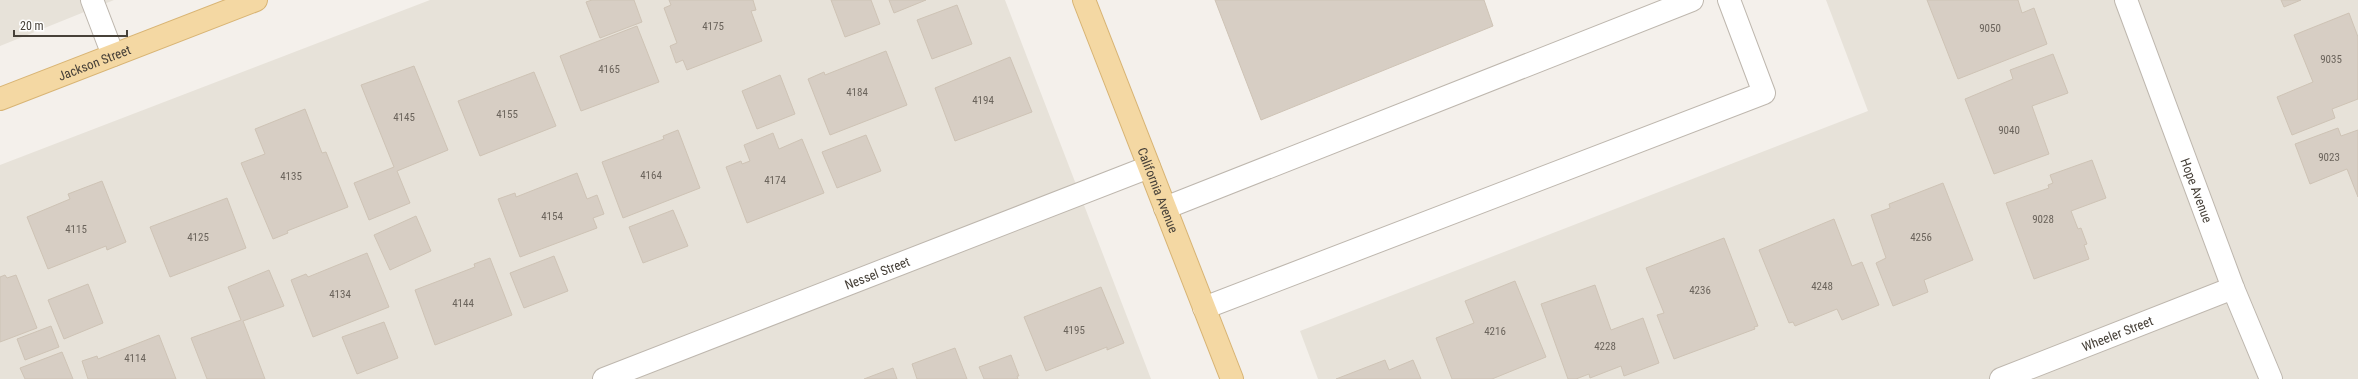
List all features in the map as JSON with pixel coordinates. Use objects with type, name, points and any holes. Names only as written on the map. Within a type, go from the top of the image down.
[{"type":"main road","name":"Jackson Street","points":[[0,99],[256,0]]},
{"type":"main road","name":"California Avenue","points":[[1084,0],[1232,379]]},
{"type":"street","points":[[92,0],[113,55]]},
{"type":"street","points":[[1165,208],[1644,9],[1692,0]]},
{"type":"street","points":[[1204,308],[1764,93],[1729,0]]},
{"type":"street","name":"Hope Avenue","points":[[2126,0],[2233,288],[2271,379]]},
{"type":"street","name":"Nessel Street","points":[[604,379],[1149,167]]},
{"type":"street","name":"Wheeler Street","points":[[2001,379],[2233,288]]},
{"type":"shaded area","points":[[0,0],[114,0],[0,46]]},
{"type":"shaded area","points":[[430,0],[1005,0],[1151,379],[0,379],[0,165]]},
{"type":"shaded area","points":[[1826,0],[2358,0],[2358,379],[1318,379],[1300,331],[1868,111]]},
{"type":"building","points":[[592,0],[634,0],[642,22],[600,38],[586,2]]},
{"type":"building","points":[[669,0],[753,0],[756,10],[751,11],[762,41],[687,70],[683,60],[676,63],[670,46],[677,43],[664,8],[671,5]]},
{"type":"building","points":[[831,0],[871,0],[880,24],[845,37]]},
{"type":"building","points":[[889,0],[926,0],[894,13]]},
{"type":"building","points":[[1215,0],[1484,0],[1493,26],[1261,120]]},
{"type":"building","points":[[1927,0],[2018,0],[2022,13],[2034,8],[2047,44],[1958,79]]},
{"type":"building","points":[[2281,0],[2301,0],[2284,7]]},
{"type":"building","points":[[957,5],[972,44],[932,59],[917,20]]},
{"type":"building","points":[[2349,13],[2358,37],[2358,99],[2332,109],[2335,118],[2292,135],[2277,97],[2313,82],[2294,35]]},
{"type":"building","points":[[637,26],[659,82],[581,111],[560,56]]},
{"type":"building","points":[[886,51],[907,105],[830,135],[808,79],[824,72],[825,75]]},
{"type":"building","points":[[2053,54],[2068,93],[2032,106],[2049,154],[1994,174],[1965,99],[2013,79],[2010,70]]},
{"type":"building","points":[[1010,57],[1032,112],[955,141],[935,88]]},
{"type":"building","points":[[414,66],[448,150],[397,171],[410,203],[369,220],[354,183],[394,167],[361,85]]},
{"type":"building","points":[[534,72],[556,126],[480,156],[458,101]]},
{"type":"building","points":[[780,75],[795,114],[757,129],[742,91]]},
{"type":"building","points":[[305,109],[322,153],[326,152],[348,207],[287,231],[288,233],[273,239],[241,163],[265,154],[255,129]]},
{"type":"building","points":[[2338,128],[2341,136],[2358,130],[2358,197],[2347,169],[2310,184],[2295,144]]},
{"type":"building","points":[[678,130],[700,188],[623,218],[602,162],[664,139],[663,136]]},
{"type":"building","points":[[773,133],[779,149],[802,139],[824,193],[747,223],[726,167],[741,161],[742,164],[750,161],[744,145]]},
{"type":"building","points":[[866,135],[881,171],[837,188],[822,152]]},
{"type":"building","points":[[2092,160],[2106,198],[2071,211],[2078,229],[2081,228],[2087,244],[2084,245],[2089,259],[2034,279],[2006,203],[2049,188],[2048,185],[2053,183],[2050,175]]},
{"type":"building","points":[[577,173],[587,199],[597,195],[604,214],[593,218],[597,228],[520,257],[498,199],[515,193],[516,197]]},
{"type":"building","points":[[102,181],[126,242],[107,250],[106,246],[48,269],[27,217],[70,199],[68,194]]},
{"type":"building","points":[[1943,183],[1973,260],[1924,280],[1928,292],[1893,306],[1876,263],[1886,258],[1871,215],[1890,208],[1889,204]]},
{"type":"building","points":[[227,198],[246,248],[170,277],[150,227]]},
{"type":"building","points":[[673,210],[688,246],[643,263],[629,227]]},
{"type":"building","points":[[416,216],[431,251],[390,270],[374,235]]},
{"type":"building","points":[[1834,219],[1852,266],[1862,262],[1879,305],[1842,320],[1837,309],[1795,326],[1793,322],[1789,323],[1759,250]]},
{"type":"building","points":[[1724,238],[1758,326],[1754,327],[1755,329],[1674,359],[1657,315],[1664,313],[1646,268]]},
{"type":"building","points":[[367,253],[389,307],[313,337],[291,280],[306,274],[308,277]]},
{"type":"building","points":[[554,256],[568,291],[524,308],[510,273]]},
{"type":"building","points":[[490,258],[512,315],[435,345],[415,290],[475,267],[474,264]]},
{"type":"building","points":[[269,270],[284,306],[243,321],[265,379],[207,379],[191,338],[241,320],[228,287]]},
{"type":"building","points":[[5,275],[7,278],[16,275],[37,328],[0,342],[0,277]]},
{"type":"building","points":[[1515,281],[1546,357],[1492,379],[1452,379],[1436,338],[1474,323],[1465,301]]},
{"type":"building","points":[[88,284],[103,323],[64,339],[48,300]]},
{"type":"building","points":[[1595,285],[1611,330],[1643,318],[1659,363],[1624,376],[1621,366],[1590,378],[1589,374],[1576,379],[1568,379],[1541,304]]},
{"type":"building","points":[[1101,287],[1124,343],[1107,350],[1107,347],[1046,371],[1024,317]]},
{"type":"building","points":[[384,322],[398,358],[357,374],[342,337]]},
{"type":"building","points":[[51,326],[59,347],[25,360],[17,339]]},
{"type":"building","points":[[159,335],[176,379],[88,379],[82,361],[97,356],[98,359]]},
{"type":"building","points":[[955,348],[967,379],[917,379],[912,364]]},
{"type":"building","points":[[62,352],[73,379],[25,379],[20,368]]},
{"type":"building","points":[[1011,355],[1019,376],[1017,376],[1018,379],[984,379],[979,367]]},
{"type":"building","points":[[1385,360],[1389,370],[1413,360],[1421,379],[1336,379]]},
{"type":"building","points":[[893,368],[897,379],[864,379]]}]
